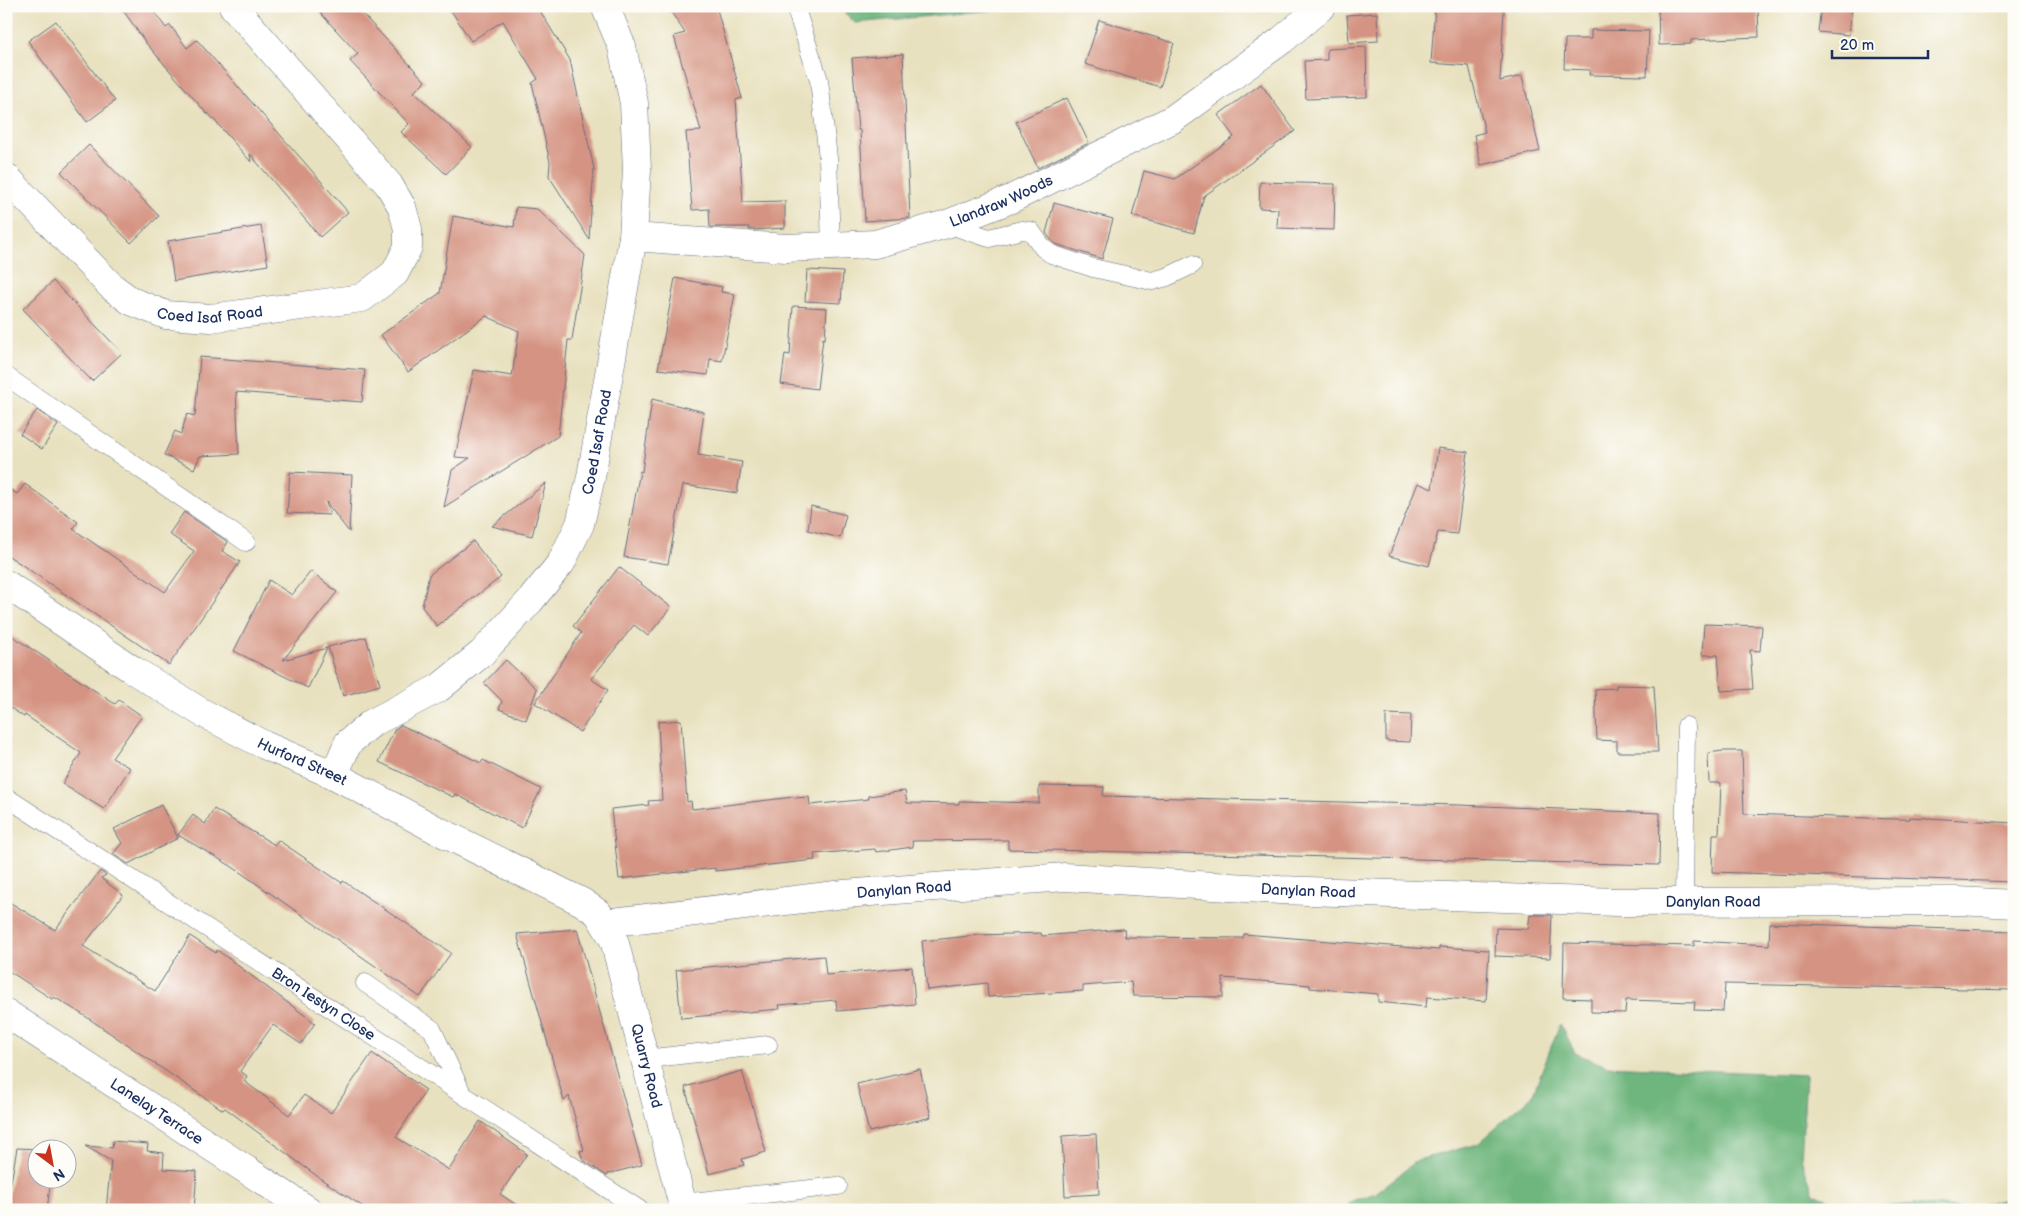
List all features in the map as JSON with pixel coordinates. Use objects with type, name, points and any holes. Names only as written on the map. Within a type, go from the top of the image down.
[{"type":"street","name":"Coed Isaf Road","points":[[6,178],[112,287],[131,301],[166,315],[211,318],[336,302],[362,298],[385,282],[395,273],[408,247],[408,229],[402,207],[389,184],[233,6]]},
{"type":"street","name":"Coed Isaf Road","points":[[334,775],[348,743],[372,723],[439,688],[482,653],[530,601],[561,563],[580,524],[591,477],[633,237],[637,170],[634,103],[622,47],[605,6]]},
{"type":"street","name":"Llandraw Woods","points":[[633,237],[786,248],[875,244],[947,224],[1012,200],[1173,119],[1282,40],[1322,6]]},
{"type":"street","name":"Hurford Street","points":[[6,584],[133,670],[201,712],[264,745],[334,775],[435,829],[582,902],[598,913],[605,923]]},
{"type":"street","name":"Danylan Road","points":[[605,923],[844,894],[1066,877],[1280,890],[1598,901],[1958,901],[2014,904]]},
{"type":"street","name":"Quarry Road","points":[[605,923],[614,940],[683,1206]]},
{"type":"street","name":"Lanelay Terrace","points":[[6,1013],[308,1210]]},
{"type":"lane","points":[[795,6],[819,80],[828,158],[831,246]]},
{"type":"lane","points":[[947,224],[989,238],[1022,230],[1031,231],[1043,248],[1051,254],[1093,268],[1152,281],[1167,277],[1192,265]]},
{"type":"lane","points":[[6,376],[246,542]]},
{"type":"lane","points":[[1684,902],[1686,726]]},
{"type":"lane","name":"Bron Iestyn Close","points":[[6,797],[640,1210]]},
{"type":"lane","points":[[365,983],[432,1029],[462,1093]]},
{"type":"lane","points":[[645,1059],[768,1045]]},
{"type":"lane","points":[[683,1206],[838,1186]]},
{"type":"green space","points":[[838,6],[1036,6],[855,23]]},
{"type":"green space","points":[[1560,1024],[1575,1053],[1606,1066],[1806,1075],[1801,1158],[1814,1194],[1853,1210],[1349,1210],[1349,1202],[1376,1193],[1418,1160],[1478,1144],[1532,1096]]},
{"type":"green space","points":[[2014,1197],[2014,1210],[1853,1210],[1915,1204],[1967,1208]]},
{"type":"building","points":[[120,6],[150,6],[166,28],[170,25],[187,48],[197,40],[348,212],[320,237],[250,154],[251,162],[207,114],[146,43]]},
{"type":"building","points":[[314,6],[355,6],[425,81],[414,92],[472,147],[446,174],[401,132],[409,124],[350,61],[358,54]]},
{"type":"building","points":[[448,6],[537,6],[570,60],[594,169],[589,239],[549,176],[550,162],[532,83],[538,79],[503,21],[471,41]]},
{"type":"building","points":[[667,6],[716,6],[742,98],[736,100],[743,202],[785,201],[785,228],[749,230],[749,227],[710,227],[709,209],[692,210],[686,132],[701,131],[674,36],[685,33]]},
{"type":"building","points":[[1435,6],[1504,10],[1500,81],[1522,76],[1540,151],[1481,165],[1474,135],[1485,132],[1469,66],[1431,63]]},
{"type":"building","points":[[1658,6],[1758,6],[1759,37],[1691,40],[1691,44],[1659,45]]},
{"type":"building","points":[[1821,6],[1852,6],[1849,35],[1818,32]]},
{"type":"building","points":[[1377,13],[1378,41],[1349,43],[1347,15]]},
{"type":"building","points":[[1099,20],[1174,43],[1160,87],[1085,64]]},
{"type":"building","points":[[56,21],[115,101],[87,122],[28,41]]},
{"type":"building","points":[[1591,30],[1649,31],[1647,76],[1589,75],[1590,70],[1564,69],[1565,39],[1591,39]]},
{"type":"building","points":[[1366,47],[1367,97],[1306,99],[1304,61],[1327,60],[1327,49]]},
{"type":"building","points":[[903,54],[910,218],[865,221],[860,130],[858,130],[852,58]]},
{"type":"building","points":[[1261,84],[1295,131],[1204,196],[1194,233],[1132,216],[1144,171],[1175,179],[1234,137],[1218,115]]},
{"type":"building","points":[[1067,98],[1089,143],[1038,168],[1016,122]]},
{"type":"building","points":[[89,145],[159,216],[131,243],[61,172]]},
{"type":"building","points":[[1260,182],[1335,184],[1334,230],[1277,228],[1278,209],[1259,208]]},
{"type":"building","points":[[1054,203],[1113,219],[1102,259],[1056,244],[1051,240],[1046,233]]},
{"type":"building","points":[[516,207],[537,209],[585,255],[572,340],[568,340],[558,436],[444,507],[452,470],[470,458],[455,457],[474,370],[512,376],[519,331],[486,316],[408,372],[381,335],[440,293],[453,216],[514,227]]},
{"type":"building","points":[[261,226],[268,265],[174,281],[168,241]]},
{"type":"building","points":[[807,270],[843,272],[841,303],[805,301]]},
{"type":"building","points":[[675,278],[722,287],[721,292],[735,294],[722,361],[710,359],[708,375],[658,369]]},
{"type":"building","points":[[53,281],[122,353],[92,381],[23,309]]},
{"type":"building","points":[[793,306],[827,308],[825,339],[823,338],[817,389],[781,384],[785,354],[790,355]]},
{"type":"building","points":[[200,357],[365,370],[362,402],[236,392],[239,454],[200,456],[194,469],[164,455],[175,431],[181,434],[187,414],[195,416]]},
{"type":"building","points":[[652,399],[704,412],[698,455],[742,462],[737,493],[683,485],[668,564],[624,557],[640,471],[642,472]]},
{"type":"building","points":[[37,410],[58,425],[42,449],[20,434]]},
{"type":"building","points":[[1438,448],[1468,452],[1457,534],[1438,532],[1429,566],[1389,556],[1418,483],[1432,489]]},
{"type":"building","points":[[290,472],[352,475],[349,532],[326,502],[330,515],[287,513]]},
{"type":"building","points":[[546,483],[532,536],[492,526]]},
{"type":"building","points":[[25,484],[78,522],[73,529],[165,592],[194,551],[169,534],[184,512],[228,542],[222,551],[240,562],[169,665],[6,554],[6,487],[17,494]]},
{"type":"building","points":[[811,506],[846,515],[840,538],[808,530]]},
{"type":"building","points":[[473,541],[501,577],[437,626],[422,607],[429,575]]},
{"type":"building","points":[[619,567],[671,607],[648,636],[634,625],[591,679],[608,690],[580,732],[535,703],[581,633],[573,626]]},
{"type":"building","points":[[311,571],[337,592],[283,660],[327,648],[308,688],[234,651],[269,580],[292,595]]},
{"type":"building","points":[[1704,624],[1762,626],[1760,651],[1750,650],[1753,689],[1721,691],[1718,655],[1702,655]]},
{"type":"building","points":[[6,632],[115,704],[119,700],[142,716],[112,758],[130,768],[104,809],[62,784],[81,753],[25,715],[24,717],[6,705]]},
{"type":"building","points":[[366,637],[380,685],[343,696],[328,647]]},
{"type":"building","points":[[506,660],[537,689],[526,720],[499,709],[502,701],[484,683]]},
{"type":"building","points":[[1616,685],[1654,686],[1658,752],[1617,752],[1617,741],[1597,740],[1595,689],[1616,688]]},
{"type":"building","points":[[1386,714],[1411,715],[1410,742],[1386,741]]},
{"type":"building","points":[[681,720],[687,802],[691,801],[692,809],[794,797],[809,797],[810,805],[869,799],[868,796],[905,791],[907,803],[959,804],[959,801],[1039,803],[1039,786],[1104,787],[1103,796],[1459,805],[1660,813],[1659,865],[1008,849],[1008,840],[912,841],[913,847],[876,852],[875,849],[814,854],[815,860],[715,871],[715,868],[619,879],[611,809],[649,805],[648,801],[662,800],[658,722]]},
{"type":"building","points":[[401,725],[481,763],[483,760],[541,789],[522,828],[455,794],[453,797],[379,762],[395,729]]},
{"type":"building","points":[[1742,751],[1744,814],[1896,819],[1910,819],[1910,817],[2014,823],[2014,882],[1712,872],[1713,834],[1719,834],[1721,783],[1709,783],[1708,753]]},
{"type":"building","points":[[161,805],[178,838],[128,864],[113,854],[122,843],[114,829]]},
{"type":"building","points":[[214,809],[275,845],[278,840],[451,953],[420,997],[231,866],[178,835],[193,815],[205,824]]},
{"type":"building","points":[[100,871],[106,875],[101,878],[123,895],[83,946],[155,991],[190,936],[216,953],[217,950],[315,1023],[301,1044],[273,1025],[240,1071],[247,1076],[244,1081],[289,1115],[304,1095],[331,1113],[372,1053],[426,1090],[396,1137],[449,1170],[480,1121],[527,1154],[500,1194],[524,1210],[368,1210],[321,1179],[225,1108],[223,1110],[85,1016],[54,997],[52,999],[6,969],[6,900],[55,930]]},
{"type":"building","points":[[1530,915],[1552,915],[1550,958],[1495,956],[1496,928],[1528,929]]},
{"type":"building","points":[[1770,923],[2014,931],[2014,990],[1725,984],[1723,1011],[1694,1010],[1695,1002],[1626,1000],[1625,1013],[1591,1012],[1591,999],[1563,998],[1564,943],[1694,946],[1694,941],[1769,945]]},
{"type":"building","points":[[577,929],[642,1165],[608,1174],[607,1176],[583,1160],[580,1151],[584,1150],[569,1096],[564,1101],[517,934]]},
{"type":"building","points":[[1124,929],[1125,937],[1243,938],[1244,934],[1439,950],[1439,947],[1489,950],[1486,1001],[1427,997],[1426,1007],[1378,1002],[1378,994],[1310,988],[1310,985],[1223,978],[1223,997],[1133,996],[1131,982],[1083,986],[1083,991],[988,997],[987,983],[927,990],[922,941],[979,935],[1041,933],[1042,936]]},
{"type":"building","points":[[824,956],[826,975],[912,967],[915,1004],[837,1011],[836,1000],[779,1005],[780,1009],[681,1018],[676,970]]},
{"type":"building","points":[[920,1069],[931,1117],[869,1132],[857,1084]]},
{"type":"building","points":[[742,1071],[766,1152],[742,1159],[744,1165],[709,1174],[685,1087]]},
{"type":"building","points":[[1096,1134],[1099,1194],[1065,1196],[1062,1136]]},
{"type":"building","points":[[113,1141],[148,1144],[147,1151],[164,1153],[163,1169],[197,1171],[194,1210],[106,1210],[111,1161],[85,1146],[112,1148]]},
{"type":"building","points":[[17,1148],[28,1149],[28,1188],[50,1188],[47,1210],[6,1210]]}]
